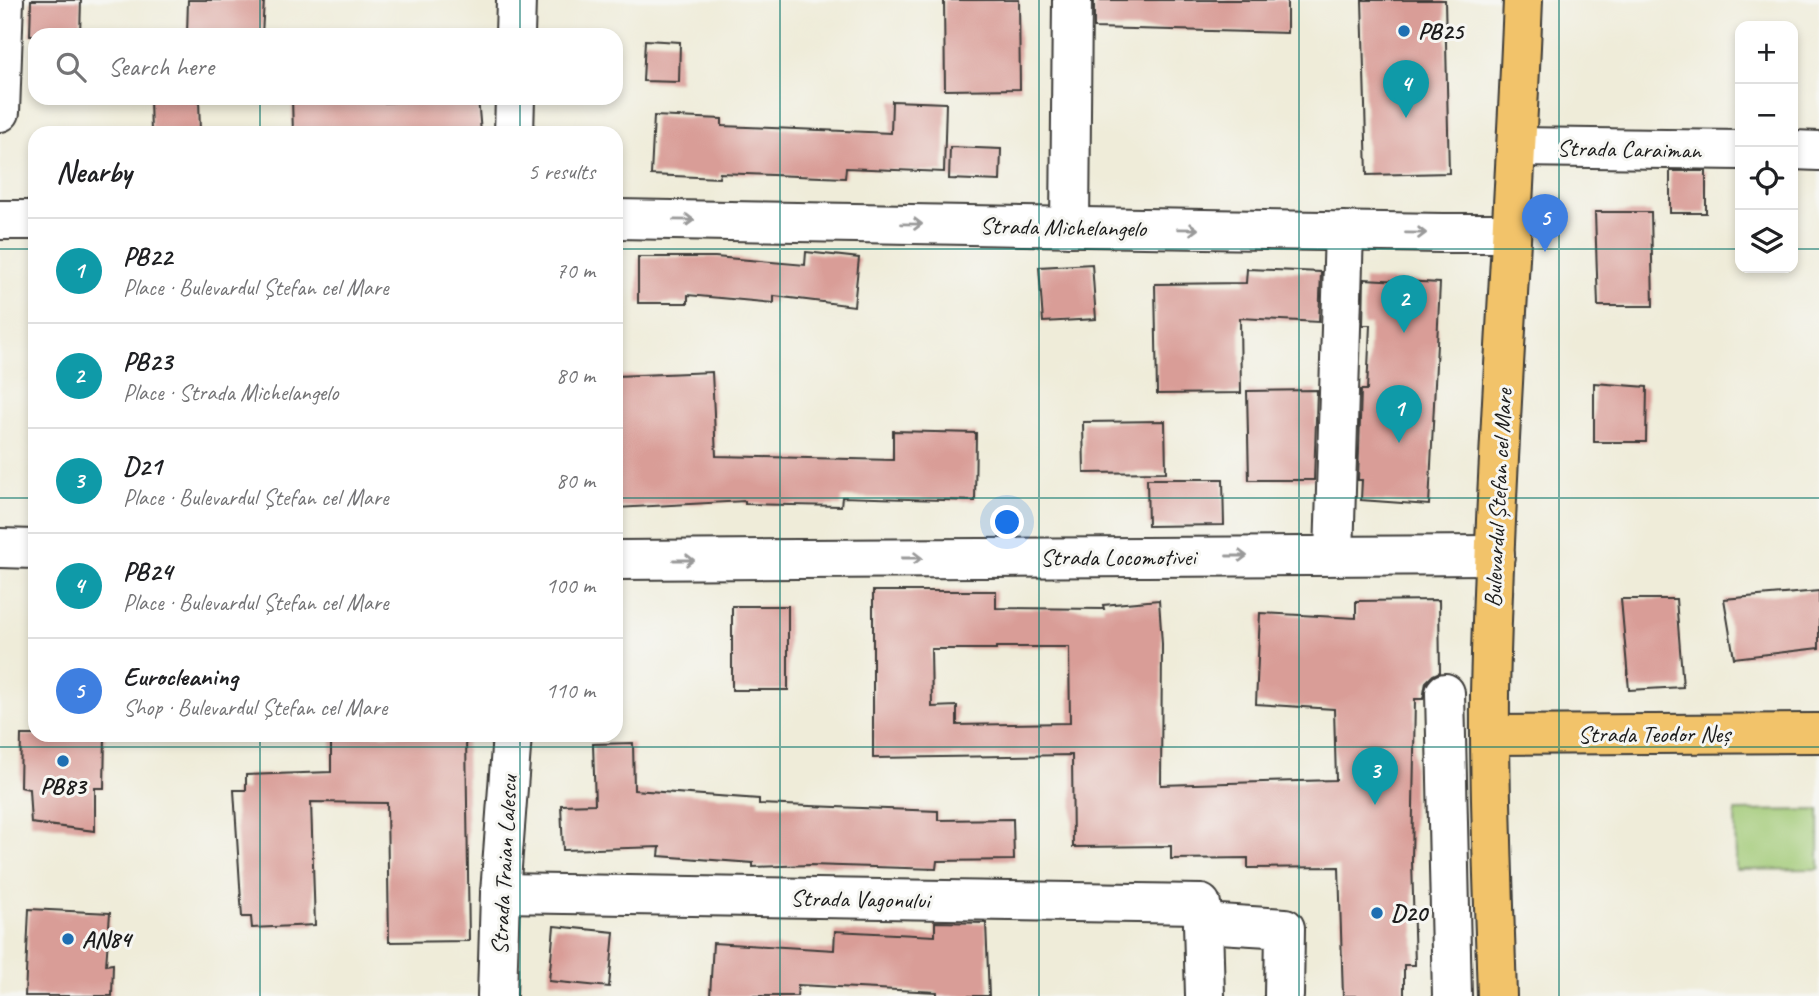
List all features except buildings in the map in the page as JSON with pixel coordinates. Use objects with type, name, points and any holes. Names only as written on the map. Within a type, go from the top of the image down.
[{"type":"main road","name":"Bulevardul Ștefan cel Mare","points":[[1497,996],[1490,735],[1495,555],[1523,0]]},
{"type":"main road","name":"Strada Teodor Neș","points":[[1490,735],[1819,733]]},
{"type":"street","points":[[0,112],[4,0]]},
{"type":"street","points":[[515,28],[516,0]]},
{"type":"street","points":[[1070,227],[1072,0]]},
{"type":"street","points":[[514,126],[515,105]]},
{"type":"street","name":"Strada Caraiman","points":[[1517,147],[1735,150]]},
{"type":"street","points":[[1798,150],[1819,151]]},
{"type":"street","name":"Strada Michelangelo","points":[[623,219],[1511,233]]},
{"type":"street","points":[[0,220],[28,220]]},
{"type":"street","points":[[1334,555],[1344,231]]},
{"type":"street","points":[[0,548],[28,549]]},
{"type":"street","name":"Strada Locomotivei","points":[[623,560],[1495,555]]},
{"type":"street","points":[[1445,693],[1452,996]]},
{"type":"street","name":"Strada Traian Lalescu","points":[[497,996],[500,894],[511,742]]},
{"type":"street","name":"Strada Vagonului","points":[[500,894],[1201,904],[1203,922]]},
{"type":"street","points":[[1205,996],[1203,922],[1285,928],[1284,996]]},
{"type":"green space","points":[[1819,810],[1819,869],[1736,870],[1735,811]]},
{"type":"place","name":"PB25","points":[[1404,31]]},
{"type":"place","name":"PB24","points":[[1406,118]]},
{"type":"place","name":"Eurocleaning","points":[[1545,252]]},
{"type":"place","name":"PB23","points":[[1404,333]]},
{"type":"place","name":"PB22","points":[[1399,443]]},
{"type":"place","name":"PB83","points":[[63,761]]},
{"type":"place","name":"D21","points":[[1375,805]]},
{"type":"place","name":"D20","points":[[1377,913]]},
{"type":"place","name":"AN84","points":[[68,939]]}]
